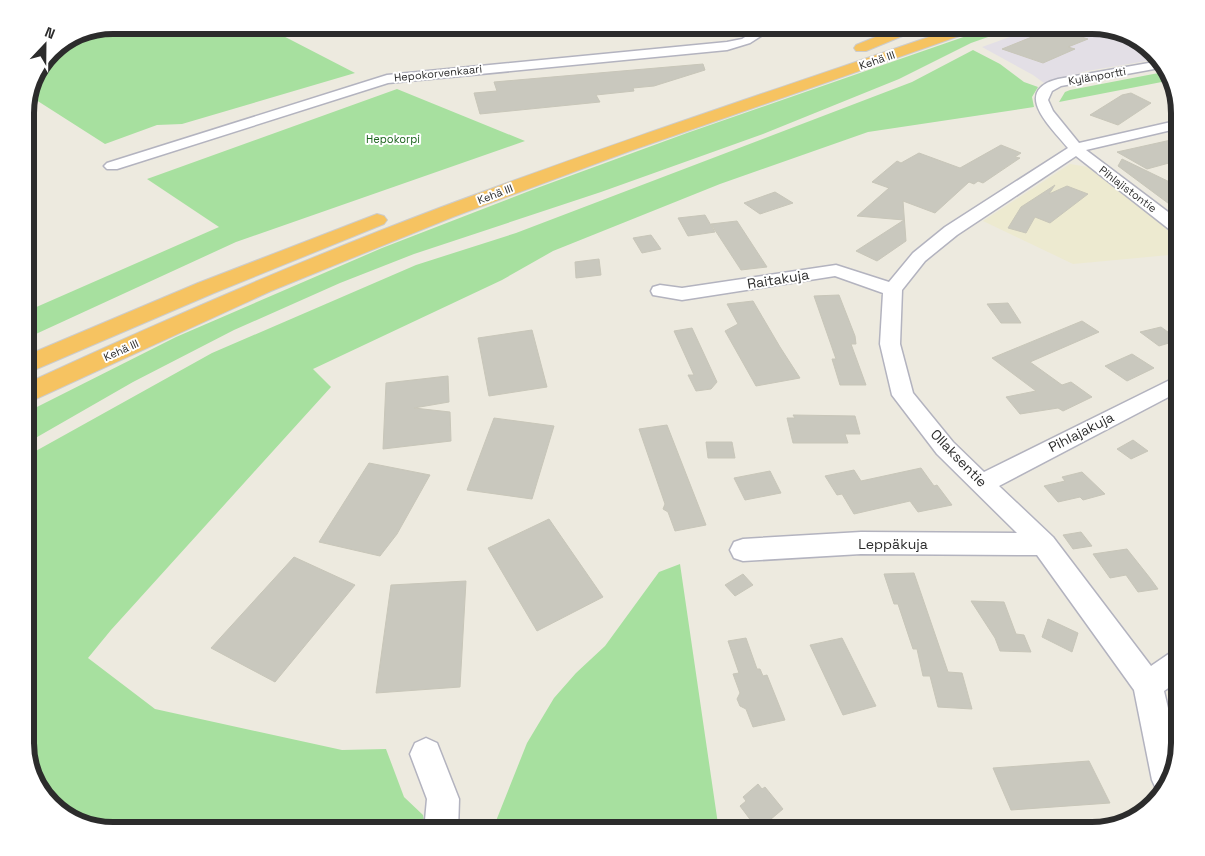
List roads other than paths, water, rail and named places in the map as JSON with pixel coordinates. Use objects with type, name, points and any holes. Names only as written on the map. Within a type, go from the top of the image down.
[{"type":"highway","points":[[852,52],[894,34]]},
{"type":"highway","name":"Kehä III","points":[[621,132],[910,34]]},
{"type":"highway","name":"Kehä III","points":[[34,391],[224,304],[406,228],[524,183],[951,34]]},
{"type":"highway","name":"Kehä III","points":[[34,362],[206,288],[393,213],[557,153]]},
{"type":"street","name":"Hepokorvenkaari","points":[[112,166],[387,79],[727,46],[746,41],[757,34]]},
{"type":"street","name":"Kylänportti","points":[[1076,149],[1047,112],[1041,100],[1042,94],[1047,88],[1079,78],[1155,65]]},
{"type":"street","points":[[893,290],[918,257],[951,231],[1076,149],[1088,144],[1171,126]]},
{"type":"street","name":"Pihlajistontie","points":[[1076,149],[1171,221]]},
{"type":"street","name":"Raitakuja","points":[[660,291],[682,294],[836,270],[893,290]]},
{"type":"street","name":"Ollaksentie","points":[[893,290],[890,344],[903,395],[945,448],[1044,544],[1148,685],[1166,771]]},
{"type":"street","name":"Pihlajakuja","points":[[983,483],[1171,387]]},
{"type":"street","name":"Leppäkuja","points":[[743,550],[861,543],[1044,544]]},
{"type":"street","points":[[1148,685],[1171,669]]},
{"type":"street","points":[[426,754],[443,799],[442,822]]},
{"type":"park label","name":"Hepokorpi","points":[[393,139]]}]
